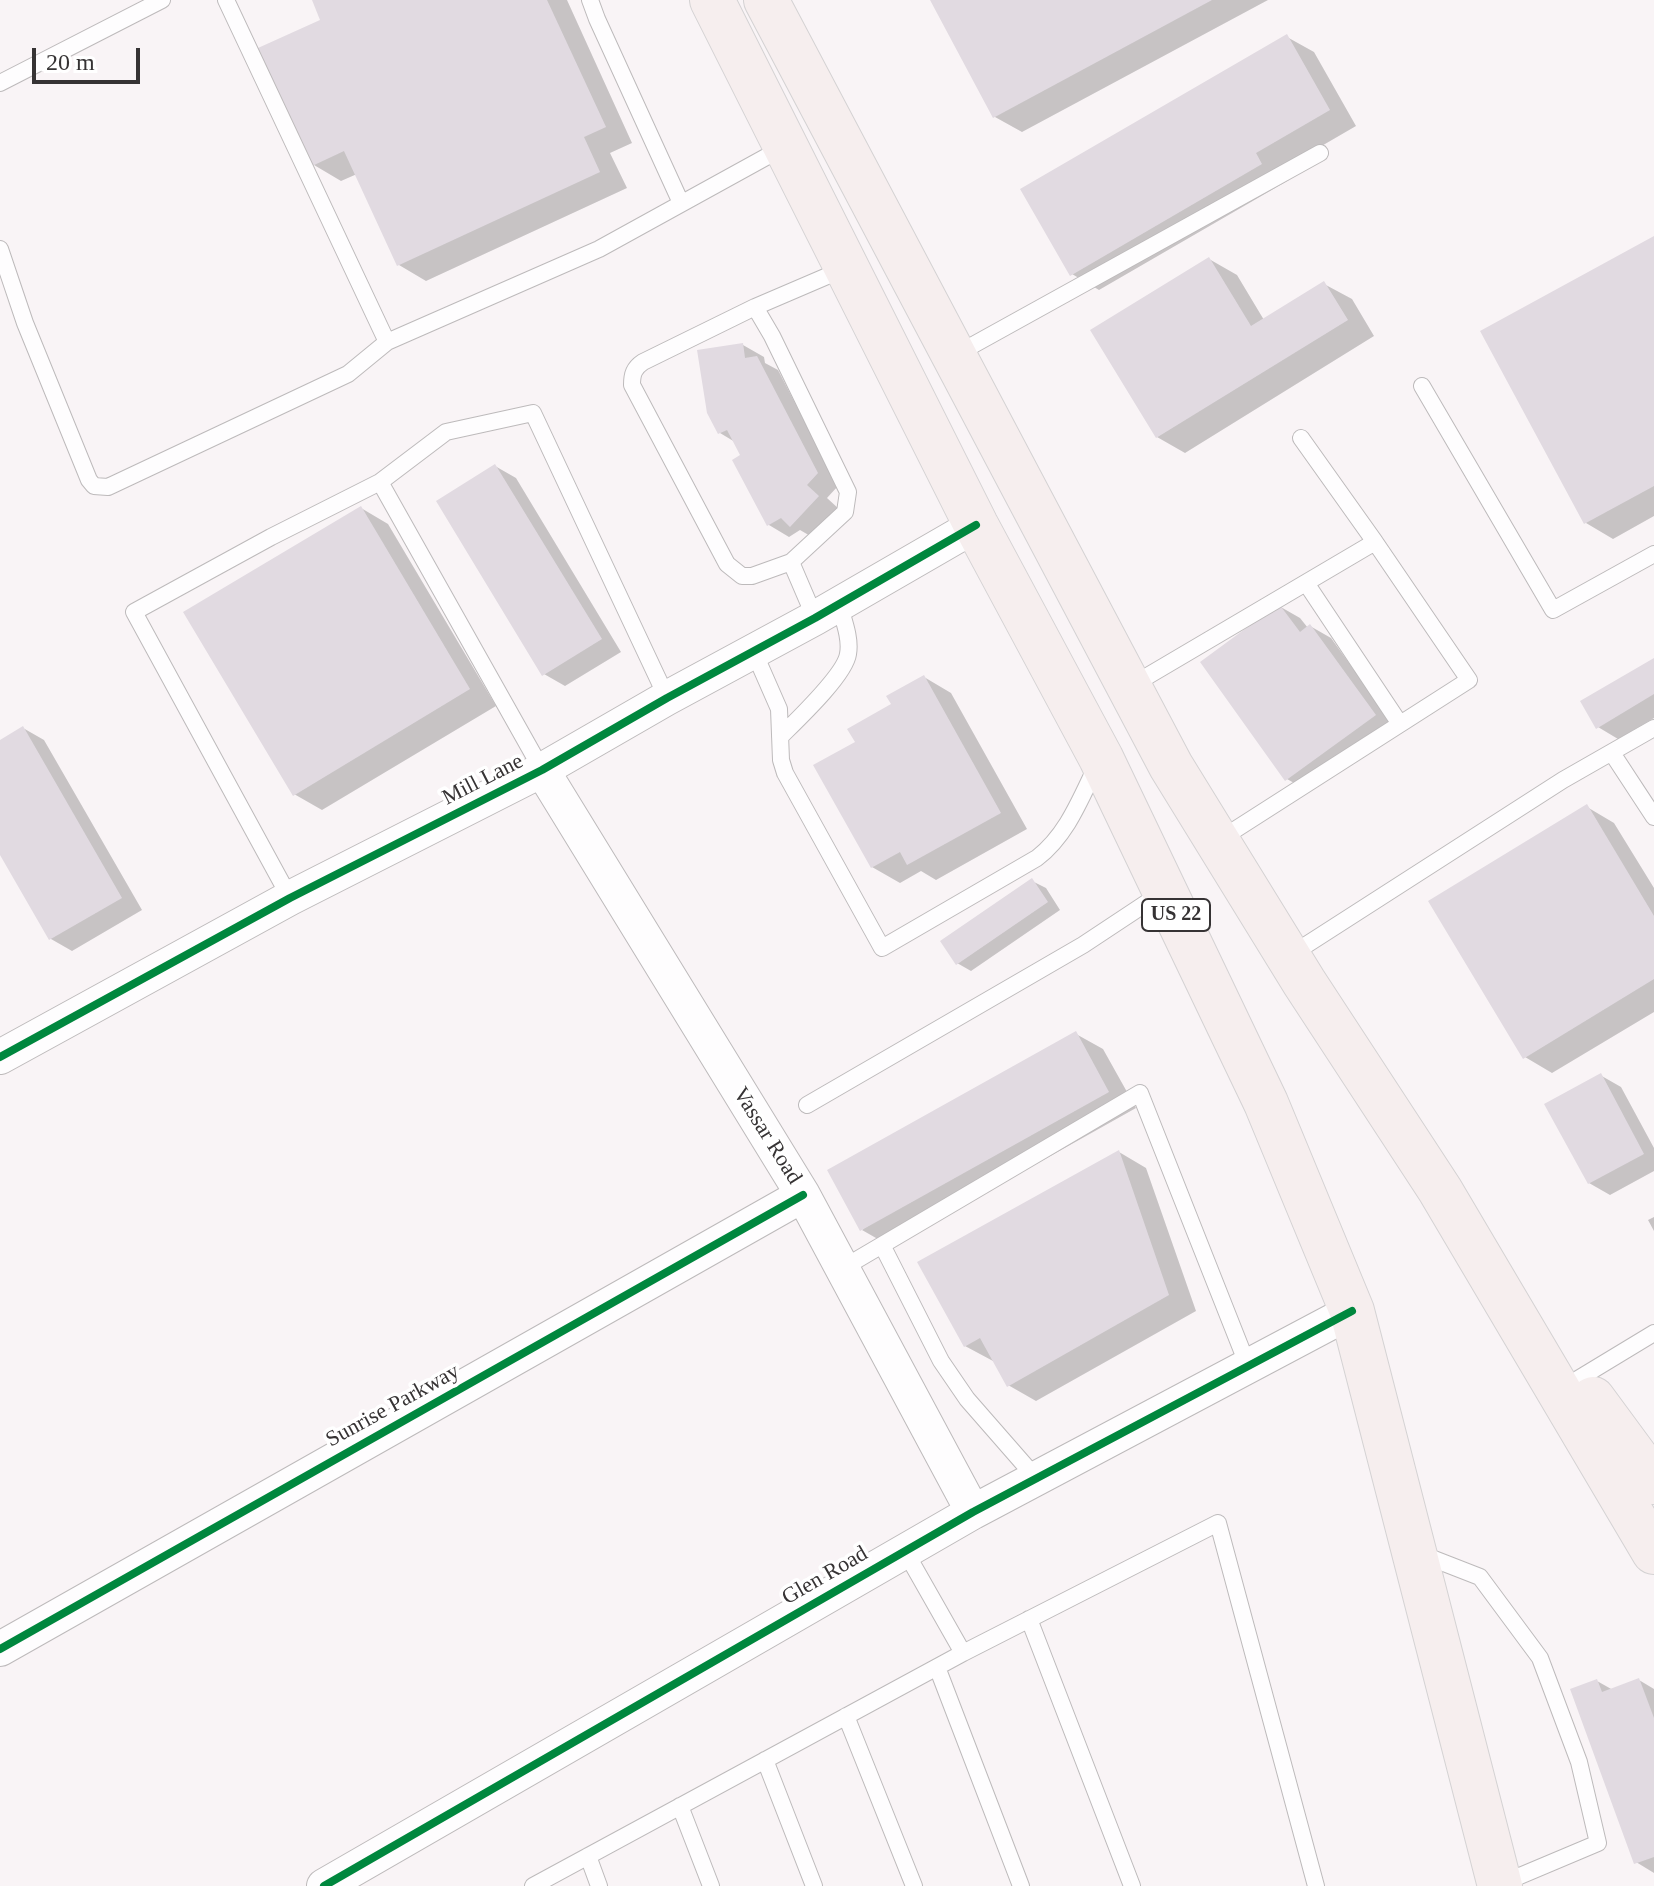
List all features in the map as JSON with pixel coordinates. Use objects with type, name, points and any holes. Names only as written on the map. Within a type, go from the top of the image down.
[{"type":"highway","name":"US 22","points":[[712,0],[976,525],[1101,758],[1266,1103],[1352,1311],[1500,1886]]},
{"type":"highway","points":[[766,0],[1171,766],[1288,956],[1440,1190],[1654,1552]]},
{"type":"highway","points":[[1440,1190],[1654,1482]]},
{"type":"street","name":"Mill Lane","points":[[0,1057],[290,898],[542,770],[976,525]]},
{"type":"street","name":"Vassar Road","points":[[542,770],[803,1195],[973,1512]]},
{"type":"street","name":"Sunrise Parkway","points":[[0,1649],[803,1195]]},
{"type":"street","name":"Glen Road","points":[[324,1886],[973,1512],[1352,1311]]},
{"type":"lane","points":[[0,83],[162,0]]},
{"type":"lane","points":[[226,0],[387,342]]},
{"type":"lane","points":[[590,0],[681,203]]},
{"type":"lane","points":[[0,249],[25,323],[89,480],[94,486],[108,487],[348,374],[387,342],[599,249],[786,146]]},
{"type":"lane","points":[[953,356],[1320,153]]},
{"type":"lane","points":[[755,307],[848,492],[848,503],[845,512],[791,562],[752,576],[742,576],[727,564],[632,385],[635,367],[755,307],[847,268]]},
{"type":"lane","points":[[1422,386],[1553,610],[1654,554]]},
{"type":"lane","points":[[290,898],[134,612],[380,482],[446,432],[533,413],[667,698]]},
{"type":"lane","points":[[1217,841],[1469,680],[1301,438]]},
{"type":"lane","points":[[380,482],[542,770]]},
{"type":"lane","points":[[1129,687],[1375,542]]},
{"type":"lane","points":[[780,737],[841,670],[848,658],[849,645],[791,562]]},
{"type":"lane","points":[[1306,583],[1400,724]]},
{"type":"lane","points":[[754,652],[779,709],[781,760],[785,773],[882,948],[1049,849],[1073,815],[1101,758]]},
{"type":"lane","points":[[1288,956],[1563,780],[1654,728]]},
{"type":"lane","points":[[1612,753],[1654,817]]},
{"type":"lane","points":[[807,1105],[1083,945],[1164,892]]},
{"type":"lane","points":[[843,1268],[1140,1093],[1248,1366]]},
{"type":"lane","points":[[882,1245],[941,1361],[967,1399],[1036,1478]]},
{"type":"lane","points":[[1578,1379],[1654,1333]]},
{"type":"lane","points":[[533,1886],[963,1653],[1218,1523],[1316,1886]]},
{"type":"lane","points":[[905,1551],[963,1653]]},
{"type":"lane","points":[[1414,1551],[1480,1577],[1540,1658],[1579,1762],[1598,1843],[1500,1886]]},
{"type":"lane","points":[[1029,1619],[1132,1886]]},
{"type":"lane","points":[[937,1667],[1021,1886]]},
{"type":"lane","points":[[846,1716],[914,1886]]},
{"type":"lane","points":[[765,1760],[814,1886]]},
{"type":"lane","points":[[680,1806],[711,1886]]},
{"type":"lane","points":[[588,1856],[599,1886]]},
{"type":"building","points":[[312,0],[547,0],[606,127],[584,137],[600,172],[397,266],[344,151],[312,166],[258,48],[320,20]]},
{"type":"building","points":[[930,0],[1212,0],[993,118]]},
{"type":"building","points":[[1287,34],[1330,110],[1256,153],[1262,164],[1070,276],[1020,189]]},
{"type":"building","points":[[1654,236],[1654,486],[1584,524],[1480,331]]},
{"type":"building","points":[[1209,257],[1251,326],[1324,281],[1348,320],[1156,438],[1090,330]]},
{"type":"building","points":[[743,343],[745,358],[757,356],[818,473],[807,485],[819,496],[790,527],[781,518],[767,526],[732,460],[740,455],[727,430],[718,434],[707,413],[697,350]]},
{"type":"building","points":[[495,464],[602,639],[542,676],[436,501]]},
{"type":"building","points":[[361,506],[470,689],[293,796],[183,612]]},
{"type":"building","points":[[1279,604],[1300,632],[1310,624],[1376,715],[1285,781],[1200,662]]},
{"type":"building","points":[[1654,658],[1654,694],[1596,729],[1580,701]]},
{"type":"building","points":[[924,675],[1001,813],[907,865],[900,852],[871,868],[813,765],[855,742],[847,729],[891,704],[886,696]]},
{"type":"building","points":[[23,726],[122,898],[49,940],[0,855],[0,740]]},
{"type":"building","points":[[1587,804],[1654,916],[1654,979],[1523,1059],[1428,901]]},
{"type":"building","points":[[1032,878],[1048,902],[956,965],[940,941]]},
{"type":"building","points":[[1076,1031],[1109,1092],[860,1231],[827,1170]]},
{"type":"building","points":[[1601,1073],[1644,1154],[1588,1184],[1544,1104]]},
{"type":"building","points":[[1119,1150],[1169,1295],[1007,1387],[980,1338],[964,1347],[917,1262]]},
{"type":"building","points":[[1639,1678],[1654,1718],[1654,1857],[1634,1864],[1570,1689],[1597,1679],[1602,1692]]},
{"type":"cycle path","points":[[0,1057],[290,898],[542,770],[976,525]]},
{"type":"cycle path","points":[[0,1649],[803,1195]]},
{"type":"cycle path","points":[[324,1886],[973,1512],[1352,1311]]}]
